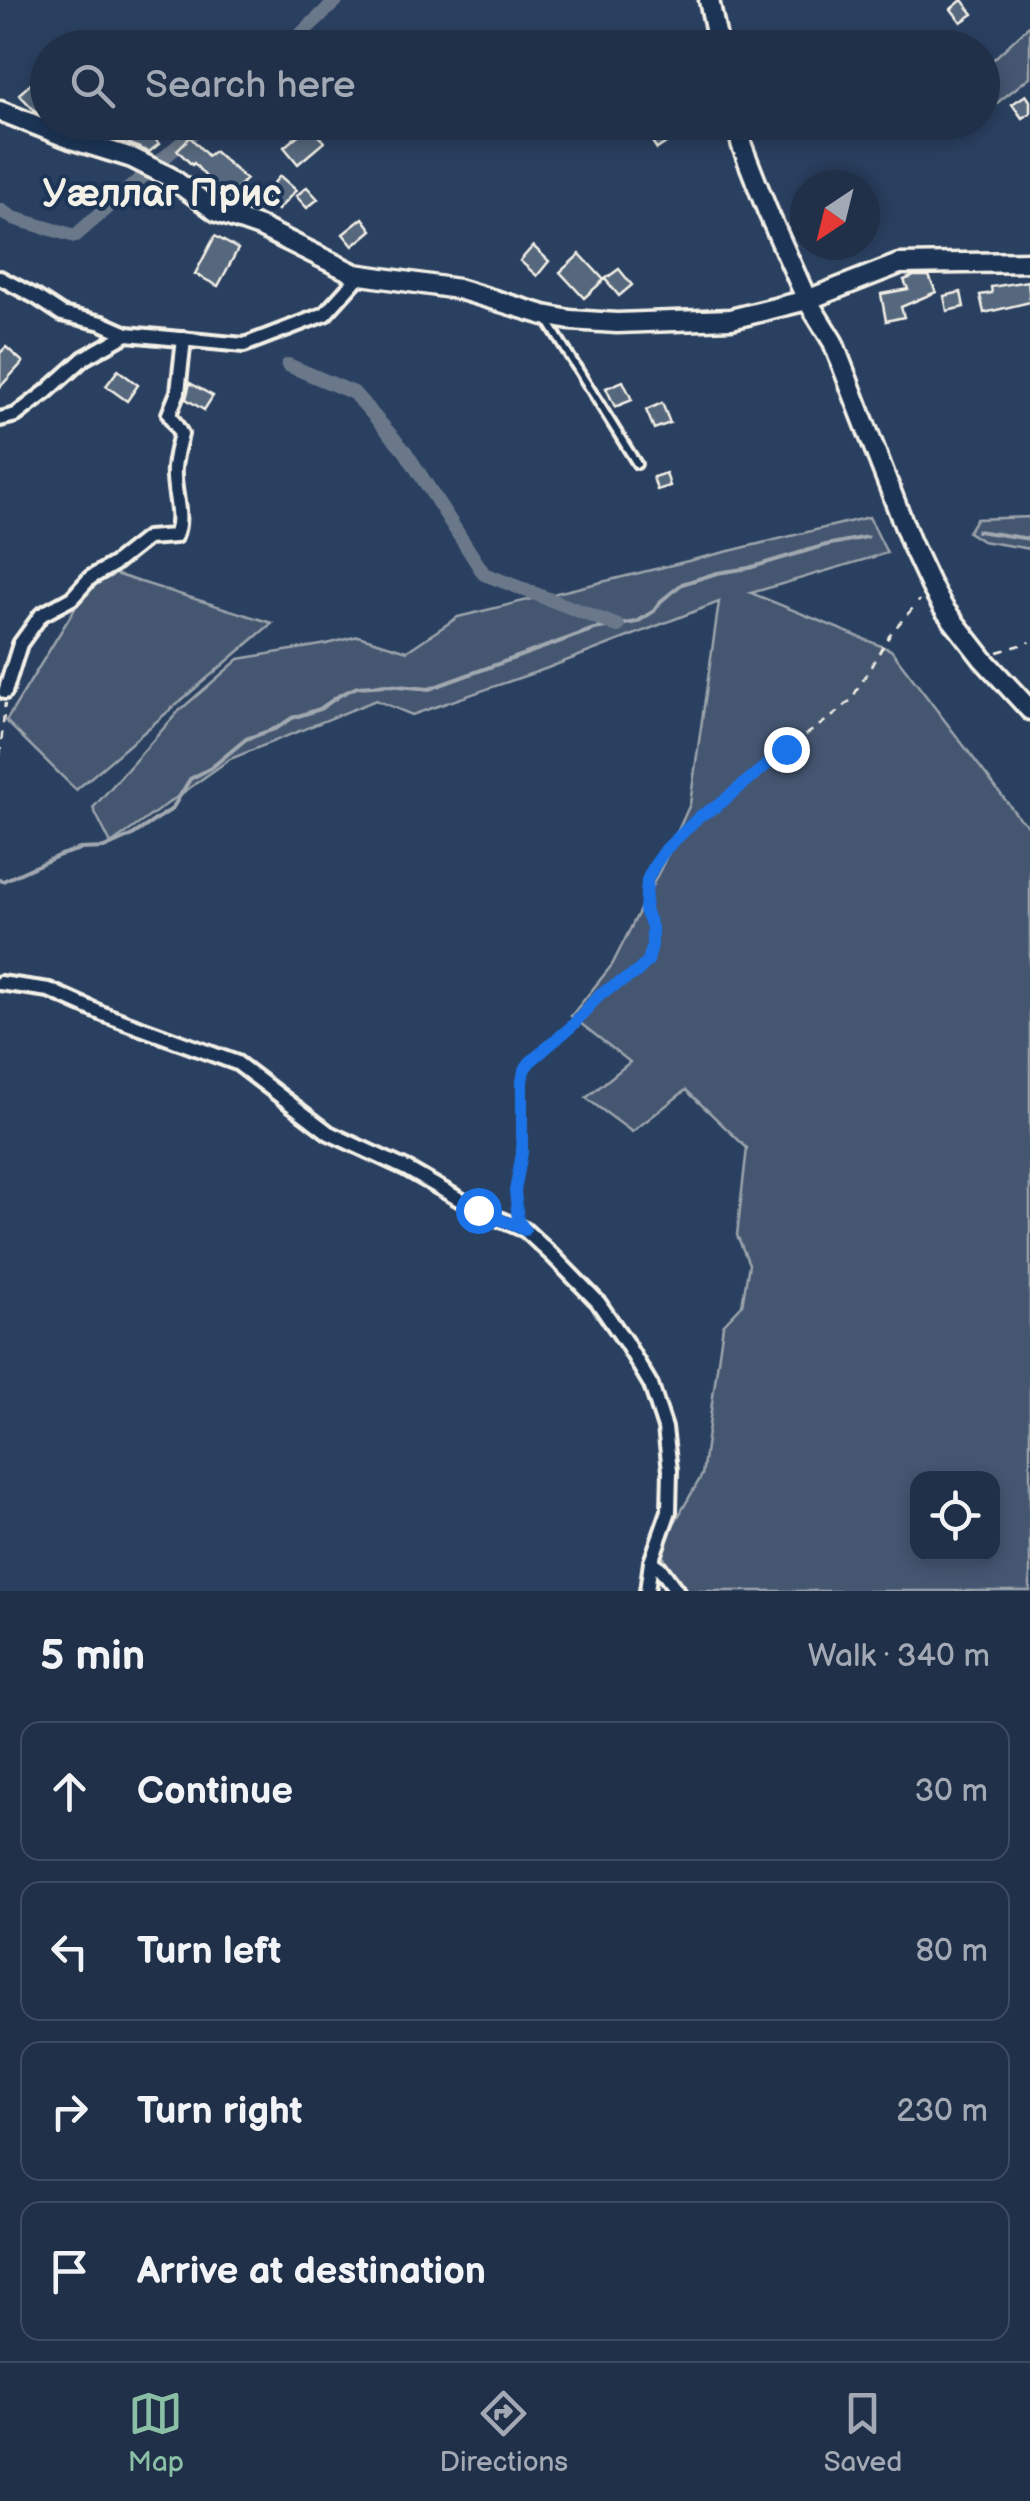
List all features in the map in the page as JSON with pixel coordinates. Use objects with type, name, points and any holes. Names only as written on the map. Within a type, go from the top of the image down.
[{"type":"street","points":[[709,0],[715,30]]},
{"type":"street","points":[[0,111],[30,123]]},
{"type":"street","points":[[74,140],[132,158],[170,177],[217,212],[260,226],[355,274],[458,289],[570,320],[730,320],[806,300],[899,264],[1030,262]]},
{"type":"street","points":[[740,140],[806,300],[833,342],[931,586],[983,659],[1030,710]]},
{"type":"street","points":[[0,278],[62,314],[102,323],[126,334],[244,344],[325,314],[354,282],[355,274]]},
{"type":"street","points":[[0,420],[16,415],[84,358],[126,334]]},
{"type":"street","points":[[5,692],[20,644],[41,615],[72,598],[90,578],[147,538],[175,536],[180,524],[174,466],[181,434],[170,414],[178,392],[184,338]]},
{"type":"street","points":[[0,677],[5,692]]},
{"type":"street","points":[[0,983],[49,990],[237,1063],[329,1133],[525,1230],[598,1302],[651,1385],[665,1428],[670,1470],[669,1512],[650,1562],[647,1591]]},
{"type":"street","points":[[650,1562],[660,1568],[676,1591]]},
{"type":"lane","points":[[544,314],[637,464]]},
{"type":"path","points":[[525,1230],[518,1220],[515,1191],[522,1153],[524,1070],[600,994],[636,973],[648,961],[652,927],[645,910],[647,880],[666,849],[700,816],[851,700],[890,634],[931,586]]},
{"type":"path","points":[[983,659],[1030,642]]},
{"type":"path","points":[[0,756],[5,692]]},
{"type":"shaded area","points":[[1030,25],[1030,77],[1000,101],[1000,53]]},
{"type":"shaded area","points":[[869,517],[887,553],[751,593],[891,650],[1019,818],[1030,827],[1030,1591],[685,1591],[659,1550],[702,1475],[723,1325],[742,1305],[749,1264],[737,1235],[747,1148],[686,1090],[632,1132],[586,1098],[630,1062],[571,1016],[612,965],[690,804],[719,602],[412,715],[376,700],[230,759],[111,844],[93,808],[179,711],[239,659],[358,636],[407,651],[458,617]]},
{"type":"shaded area","points":[[1030,517],[1030,549],[982,541],[968,532],[976,519]]},
{"type":"shaded area","points":[[99,569],[272,623],[76,790],[6,721]]},
{"type":"building","points":[[962,0],[973,14],[961,22],[951,9]]},
{"type":"building","points":[[30,84],[30,106],[19,94]]},
{"type":"building","points":[[1026,95],[1030,113],[1022,118],[1012,104]]},
{"type":"building","points":[[127,140],[156,140],[159,144],[149,152]]},
{"type":"building","points":[[187,140],[193,140],[208,156],[214,151],[246,179],[226,200],[194,163],[177,150]]},
{"type":"building","points":[[292,140],[324,142],[298,164],[284,147]]},
{"type":"building","points":[[651,140],[670,140],[657,149]]},
{"type":"building","points":[[280,176],[296,190],[278,210],[262,196]]},
{"type":"building","points":[[307,187],[318,199],[307,208],[296,196]]},
{"type":"building","points":[[363,218],[372,230],[353,246],[343,234]]},
{"type":"building","points":[[215,236],[238,249],[218,286],[195,274]]},
{"type":"building","points":[[533,246],[549,261],[537,276],[520,261]]},
{"type":"building","points":[[580,254],[604,280],[584,298],[560,272]]},
{"type":"building","points":[[619,269],[632,285],[619,296],[605,279]]},
{"type":"building","points":[[929,276],[936,292],[901,307],[904,317],[886,321],[881,294],[908,289],[904,280]]},
{"type":"building","points":[[1028,281],[1030,302],[984,313],[980,295],[992,293],[991,287]]},
{"type":"building","points":[[961,292],[964,307],[947,311],[944,296]]},
{"type":"building","points":[[6,347],[23,362],[0,387],[0,353]]},
{"type":"building","points":[[118,370],[138,385],[127,401],[106,386]]},
{"type":"building","points":[[623,381],[632,400],[615,407],[606,388]]},
{"type":"building","points":[[190,383],[213,396],[204,410],[186,399]]},
{"type":"building","points":[[662,403],[670,423],[654,429],[646,410]]},
{"type":"building","points":[[666,473],[670,486],[657,490],[653,477]]},
{"type":"waterway","points":[[305,30],[337,0]]},
{"type":"waterway","points":[[0,210],[13,218],[75,236],[184,140]]},
{"type":"waterway","points":[[288,365],[354,393],[405,451],[484,574],[618,626]]},
{"type":"waterway","points":[[977,531],[1030,539]]},
{"type":"waterway","points":[[0,880],[60,855],[104,848],[131,836],[172,809],[190,779],[211,768],[246,739],[320,709],[357,687],[429,689],[594,629],[637,622],[682,584],[867,537]]},
{"type":"district","name":"Уӕллаг Прис","points":[[162,194]]},
{"type":"route","points":[[478,1210],[525,1230],[518,1220],[515,1191],[522,1153],[524,1070],[600,994],[636,973],[648,961],[652,927],[645,910],[647,880],[666,849],[700,816],[786,749]]}]
